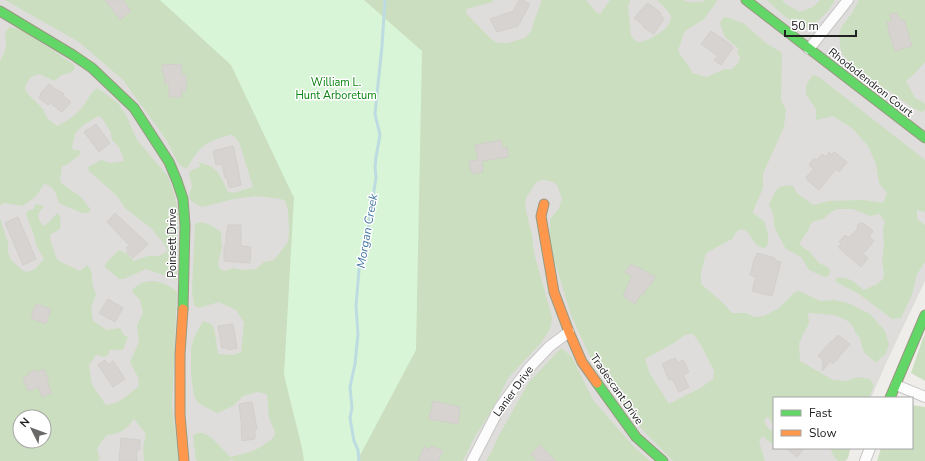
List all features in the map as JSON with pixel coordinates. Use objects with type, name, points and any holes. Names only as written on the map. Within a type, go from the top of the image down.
[{"type":"street","name":"Rhododendron Court","points":[[746,0],[925,138]]},
{"type":"street","points":[[809,49],[848,0]]},
{"type":"street","name":"Poinsett Drive","points":[[0,11],[92,68],[134,108],[169,162],[178,180],[183,199],[185,225],[180,354],[180,415],[184,461]]},
{"type":"street","name":"Tradescant Drive","points":[[544,204],[541,216],[554,292],[582,362],[636,437],[663,461]]},
{"type":"street","points":[[890,397],[925,315]]},
{"type":"street","name":"Lanier Drive","points":[[472,461],[500,407],[529,368],[550,346],[569,332]]},
{"type":"street","points":[[896,384],[925,396]]},
{"type":"street","points":[[865,461],[870,449]]},
{"type":"shaded area","points":[[0,0],[160,0],[294,198],[304,461],[0,461]]},
{"type":"shaded area","points":[[364,0],[925,0],[925,281],[871,397],[773,397],[773,449],[851,449],[846,461],[357,461]]},
{"type":"green space","points":[[5,0],[493,0],[493,2],[466,9],[467,14],[491,39],[498,43],[508,43],[525,38],[532,30],[542,0],[586,0],[596,12],[600,14],[610,0],[630,0],[628,7],[631,36],[637,42],[640,42],[648,40],[661,32],[670,22],[670,15],[657,0],[703,2],[705,0],[717,0],[704,19],[685,31],[678,50],[681,56],[692,73],[707,77],[725,69],[732,69],[739,62],[740,57],[737,53],[739,49],[725,37],[720,24],[722,19],[726,17],[743,23],[766,43],[782,53],[781,101],[786,109],[784,127],[763,174],[763,188],[753,213],[764,221],[768,234],[768,244],[765,248],[760,247],[754,242],[748,233],[741,229],[737,231],[732,239],[706,253],[701,272],[701,284],[732,313],[746,313],[754,317],[764,316],[779,308],[795,292],[799,291],[820,301],[834,300],[848,303],[870,314],[885,331],[889,344],[886,354],[879,359],[877,363],[865,352],[860,338],[849,322],[834,315],[808,313],[809,323],[799,343],[800,361],[833,380],[846,381],[858,377],[870,379],[874,386],[869,397],[773,397],[773,423],[769,418],[766,417],[764,422],[767,427],[773,431],[773,445],[763,436],[759,441],[765,461],[673,461],[633,420],[592,361],[571,315],[550,246],[550,219],[559,208],[562,198],[557,185],[553,182],[544,180],[538,181],[535,184],[526,198],[525,203],[532,235],[534,253],[552,317],[551,326],[540,344],[508,378],[494,407],[474,438],[463,461],[198,461],[196,460],[193,436],[197,433],[202,433],[213,439],[230,457],[259,448],[274,437],[275,432],[269,418],[267,394],[257,392],[243,396],[233,406],[217,413],[198,403],[194,396],[191,374],[191,350],[194,337],[203,321],[211,324],[214,328],[218,354],[233,355],[241,352],[244,323],[236,310],[219,302],[198,308],[194,305],[192,291],[195,224],[202,222],[206,223],[221,232],[222,246],[218,265],[220,269],[224,271],[234,268],[242,270],[256,269],[264,262],[274,260],[288,242],[288,210],[285,201],[281,199],[256,196],[234,199],[202,207],[191,201],[189,195],[192,186],[189,173],[201,166],[198,162],[210,166],[218,172],[228,192],[233,193],[253,187],[239,142],[232,135],[207,144],[195,156],[187,168],[182,167],[178,163],[166,139],[123,80],[79,42]],"holes":[[[693,334],[701,345],[714,371],[713,379],[702,387],[669,404],[650,374],[645,359],[674,343],[685,335]]]},
{"type":"green space","name":"William L. Hunt Arboretum","points":[[160,0],[364,0],[422,51],[416,350],[357,461],[304,461],[284,375],[294,198],[231,65]]},
{"type":"green space","points":[[767,0],[782,0],[787,5],[800,12],[813,7],[820,0],[835,0],[822,17],[804,29],[783,15]]},
{"type":"green space","points":[[859,0],[925,0],[925,62],[906,81],[915,98],[925,104],[925,110],[921,112],[913,108],[891,92],[882,88],[863,74],[846,59],[841,52],[839,34],[842,26],[852,13]]},
{"type":"green space","points":[[10,27],[24,31],[73,64],[75,68],[72,72],[62,75],[54,81],[39,74],[31,77],[26,84],[25,89],[28,94],[43,109],[47,118],[57,126],[65,122],[83,107],[97,88],[117,102],[126,115],[137,140],[167,175],[178,210],[177,280],[146,269],[124,279],[119,279],[105,267],[106,263],[119,250],[127,254],[134,261],[148,256],[159,256],[168,251],[151,228],[125,208],[117,196],[89,171],[88,167],[101,160],[110,163],[124,161],[119,147],[112,140],[110,131],[102,118],[98,116],[82,126],[75,134],[72,147],[74,150],[81,152],[67,165],[62,166],[60,179],[61,183],[81,197],[91,210],[88,213],[82,213],[59,203],[56,193],[50,186],[44,184],[36,196],[23,206],[4,203],[0,205],[0,61],[6,47],[5,34]]},
{"type":"green space","points":[[813,75],[819,77],[925,160],[925,212],[917,210],[917,219],[925,225],[925,262],[917,274],[912,295],[901,318],[892,319],[859,294],[836,282],[836,278],[848,279],[863,290],[876,285],[883,279],[883,228],[885,222],[880,214],[870,216],[853,209],[837,209],[823,219],[814,221],[810,225],[799,244],[810,252],[819,263],[830,270],[827,277],[809,270],[801,257],[786,249],[775,229],[773,214],[769,205],[777,190],[783,186],[793,186],[797,193],[813,205],[829,201],[863,200],[883,203],[887,193],[879,183],[876,164],[868,146],[853,129],[833,116],[816,120],[816,109],[806,94],[806,85]]},
{"type":"green space","points":[[35,204],[44,206],[38,215],[43,226],[48,223],[57,213],[60,216],[60,228],[51,234],[50,239],[56,257],[59,261],[80,271],[87,265],[91,270],[93,287],[96,294],[91,308],[93,321],[107,330],[120,328],[124,335],[128,337],[123,350],[109,350],[109,354],[104,357],[96,355],[89,365],[92,385],[106,405],[120,401],[139,386],[138,377],[130,362],[139,342],[137,326],[143,313],[140,300],[132,290],[143,283],[154,281],[160,282],[177,292],[172,406],[179,461],[144,461],[143,448],[146,434],[134,419],[129,426],[116,433],[107,435],[101,442],[97,450],[100,459],[98,461],[0,461],[0,218],[8,243],[8,252],[11,260],[22,270],[27,272],[35,269],[44,259],[36,245],[27,217],[26,213],[29,210],[34,209]]},
{"type":"green space","points":[[925,335],[925,381],[911,373]]},
{"type":"green space","points":[[561,348],[572,357],[593,400],[635,448],[650,461],[486,461],[529,382]]},
{"type":"green space","points":[[913,405],[925,407],[925,461],[877,461],[881,449],[913,449]]},
{"type":"green space","points":[[830,449],[850,449],[847,460],[838,461]]},
{"type":"building","points":[[105,0],[123,0],[131,11],[120,20]]},
{"type":"building","points":[[519,0],[523,0],[530,4],[518,26],[497,32],[490,19],[513,11]]},
{"type":"building","points":[[648,3],[661,13],[660,14],[664,19],[654,34],[643,27],[643,25],[634,18]]},
{"type":"building","points":[[897,13],[900,20],[904,20],[912,46],[895,51],[887,22],[892,21],[890,14]]},
{"type":"building","points":[[711,31],[730,44],[733,48],[721,65],[714,60],[718,56],[701,44]]},
{"type":"building","points":[[181,64],[182,75],[186,75],[186,91],[181,91],[182,97],[169,97],[169,84],[165,84],[164,73],[162,73],[162,65]]},
{"type":"building","points":[[49,84],[64,94],[62,95],[71,102],[62,112],[50,103],[48,105],[39,98],[41,95],[40,94]]},
{"type":"building","points":[[96,124],[110,143],[99,152],[84,132]]},
{"type":"building","points":[[501,140],[503,148],[507,147],[508,157],[482,161],[483,172],[472,174],[469,161],[478,160],[475,145]]},
{"type":"building","points":[[233,146],[241,185],[229,188],[222,164],[216,165],[213,151]]},
{"type":"building","points":[[829,152],[832,155],[834,152],[847,162],[839,172],[836,169],[819,190],[807,180],[806,177],[814,169],[809,165],[814,158],[817,160],[822,154],[826,157]]},
{"type":"building","points":[[115,213],[148,244],[133,258],[127,253],[128,251],[126,248],[129,245],[107,222]]},
{"type":"building","points":[[18,217],[36,259],[23,265],[5,223]]},
{"type":"building","points":[[860,223],[863,223],[873,231],[869,236],[874,241],[863,254],[868,258],[861,267],[838,247],[841,244],[839,242],[845,235],[849,238],[858,228],[857,226]]},
{"type":"building","points":[[228,225],[241,225],[241,246],[251,247],[250,263],[224,261],[224,246],[226,245]]},
{"type":"building","points":[[757,253],[775,258],[774,260],[781,262],[772,296],[752,291],[756,277],[750,275]]},
{"type":"building","points":[[631,264],[655,277],[651,285],[649,285],[643,295],[641,294],[635,304],[623,296],[632,276],[625,272]]},
{"type":"building","points":[[108,299],[123,308],[115,322],[99,313]]},
{"type":"building","points":[[36,304],[51,309],[46,324],[32,319],[33,316],[31,316]]},
{"type":"building","points":[[233,324],[237,348],[228,350],[228,348],[222,348],[218,326]]},
{"type":"building","points":[[838,335],[850,344],[833,364],[830,361],[822,371],[823,360],[818,356]]},
{"type":"building","points":[[675,358],[678,363],[683,360],[689,372],[683,375],[689,387],[679,392],[672,379],[669,380],[662,364]]},
{"type":"building","points":[[105,360],[108,365],[113,361],[125,379],[113,387],[98,365]]},
{"type":"building","points":[[44,369],[49,382],[47,382],[52,393],[42,397],[38,387],[28,391],[23,378],[29,375],[28,373],[35,370],[36,373]]},
{"type":"building","points":[[433,401],[460,407],[458,424],[429,419]]},
{"type":"building","points":[[252,402],[257,429],[255,429],[255,439],[242,441],[239,404]]},
{"type":"building","points":[[121,438],[140,440],[140,450],[137,449],[137,461],[119,461]]},
{"type":"building","points":[[540,445],[556,461],[537,461],[531,454]]},
{"type":"building","points":[[431,446],[443,451],[438,461],[418,461],[424,447],[429,449]]},
{"type":"building","points":[[787,449],[803,449],[797,457]]},
{"type":"waterway","name":"Morgan Creek","points":[[359,461],[358,450],[354,441],[350,418],[352,408],[350,387],[355,364],[358,334],[356,306],[359,270],[365,247],[376,178],[375,167],[380,135],[375,114],[385,0]]},
{"type":"traffic: fast","points":[[746,0],[925,138]]},
{"type":"traffic: fast","points":[[0,11],[92,68],[134,108],[169,162],[183,199],[185,225],[183,309]]},
{"type":"traffic: fast","points":[[890,397],[925,315]]},
{"type":"traffic: fast","points":[[597,383],[636,437],[663,461]]},
{"type":"traffic: slow","points":[[544,204],[541,216],[554,292],[582,362],[597,383]]},
{"type":"traffic: slow","points":[[183,309],[180,354],[180,415],[184,461]]}]
